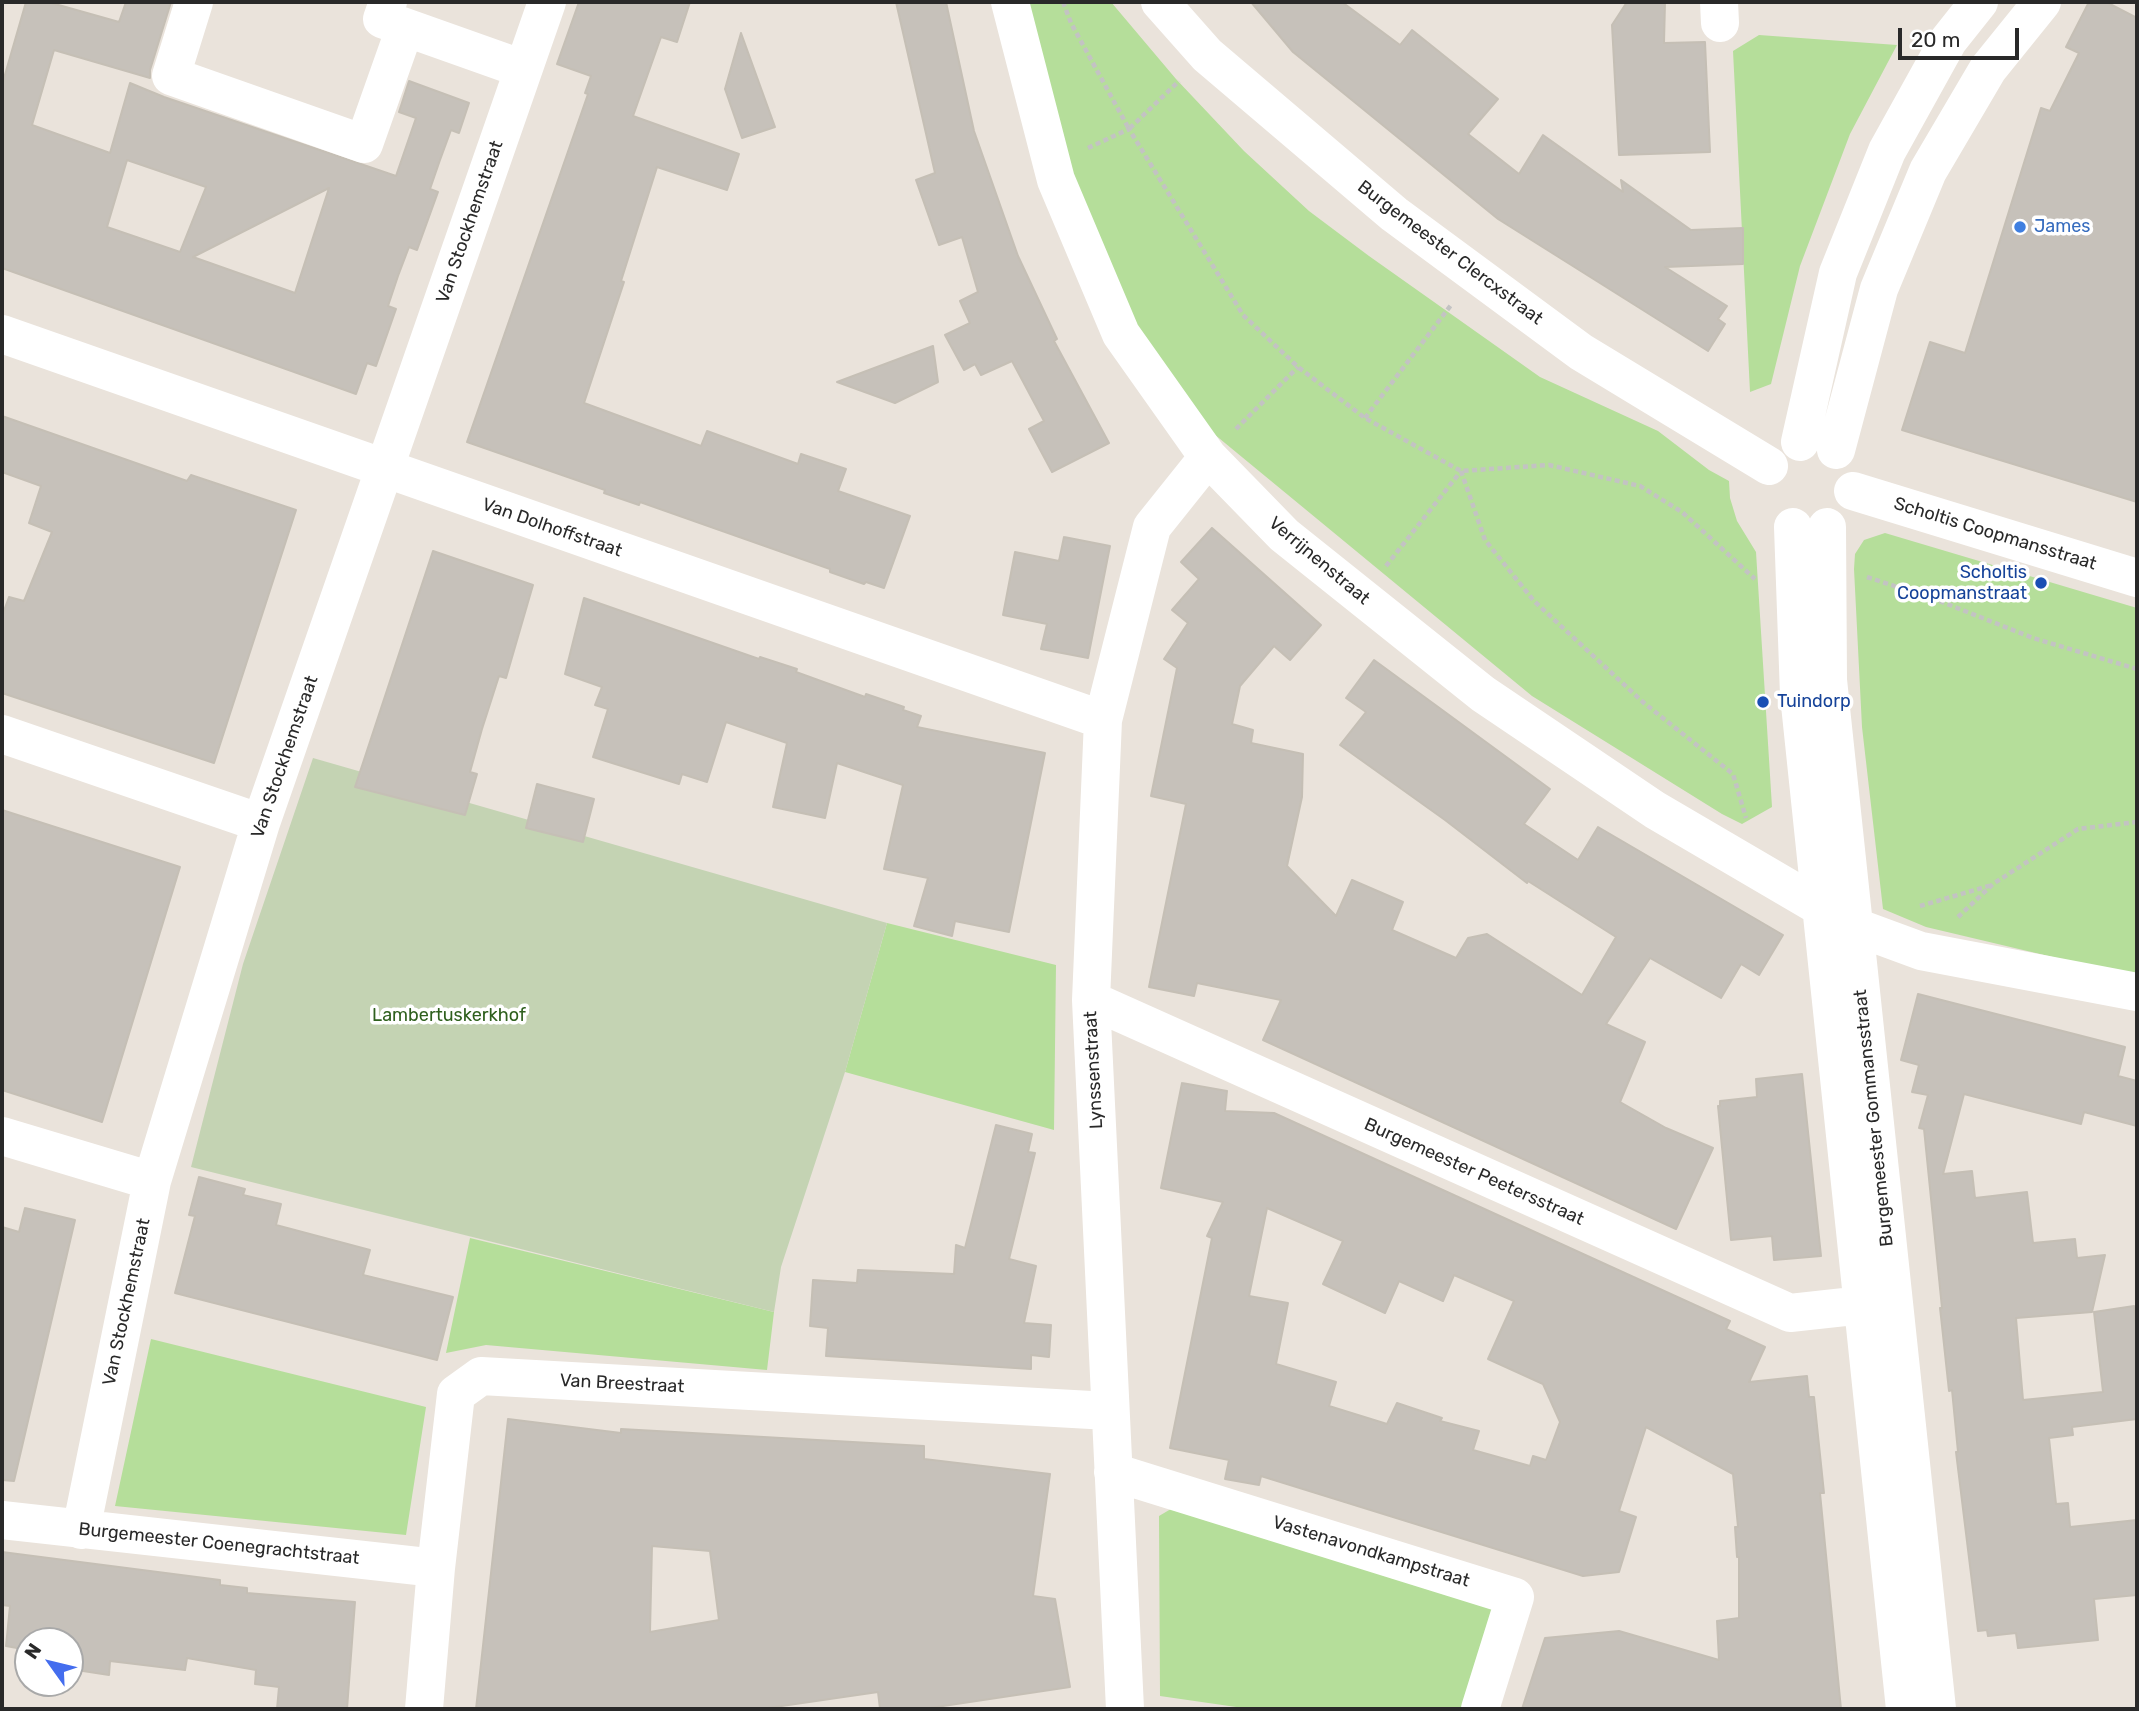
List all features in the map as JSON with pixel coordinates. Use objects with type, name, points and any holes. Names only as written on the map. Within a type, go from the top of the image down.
[{"type":"street","points":[[194,2],[171,76],[364,144],[397,15],[523,69]]},
{"type":"street","name":"Van Stockhemstraat","points":[[81,1530],[152,1181],[261,823],[547,2]]},
{"type":"street","name":"Verrijnenstraat","points":[[1010,2],[1056,180],[1121,334],[1221,444],[1284,535],[1483,694],[1655,810],[1837,918],[1921,951],[2137,992]]},
{"type":"street","name":"Burgemeester Clercxstraat","points":[[1160,2],[1208,55],[1394,214],[1785,505]]},
{"type":"street","points":[[1818,446],[1838,273],[1887,151],[1948,41],[1979,2]]},
{"type":"street","points":[[1818,446],[1928,171],[1989,69],[2042,2]]},
{"type":"street","name":"Van Dolhoffstraat","points":[[2,334],[1102,720]]},
{"type":"street","name":"Lynssenstraat","points":[[1125,1709],[1091,1000],[1102,720],[1152,527],[1221,444]]},
{"type":"street","points":[[1818,446],[1845,458],[1850,469],[1853,491],[1850,504],[1842,516],[1785,505],[1786,447],[1818,446]]},
{"type":"street","name":"Scholtis Coopmansstraat","points":[[1853,491],[2137,578]]},
{"type":"street","name":"Burgemeester Gommansstraat","points":[[1785,505],[1810,578],[1799,695],[1837,918],[1937,1709]]},
{"type":"street","points":[[2,734],[261,823]]},
{"type":"street","name":"Burgemeester Gommansstraat","points":[[1837,918],[1863,1305],[1905,1709]]},
{"type":"street","name":"Burgemeester Peetersstraat","points":[[1091,1000],[1790,1313],[1863,1305]]},
{"type":"street","points":[[2,1136],[152,1181]]},
{"type":"street","name":"Van Breestraat","points":[[424,1709],[436,1568],[456,1394],[481,1376],[1109,1411]]},
{"type":"street","name":"Vastenavondkampstraat","points":[[1113,1472],[1515,1597],[1480,1709]]},
{"type":"street","name":"Burgemeester Coenegrachtstraat","points":[[2,1520],[436,1568]]},
{"type":"path","points":[[1063,2],[1071,23],[1129,129],[1243,315],[1298,367],[1365,418],[1461,471],[1549,465],[1640,486],[1682,512],[1755,580],[1870,577],[2033,638],[2137,669]]},
{"type":"path","points":[[1052,165],[1129,129],[1208,55]]},
{"type":"path","points":[[1365,418],[1474,275]]},
{"type":"path","points":[[1221,444],[1298,367]]},
{"type":"path","points":[[1389,561],[1461,471]]},
{"type":"path","points":[[1461,471],[1485,540],[1534,601],[1644,704],[1733,774],[1763,874]]},
{"type":"path","points":[[1916,907],[1993,884],[2078,829],[2137,822]]},
{"type":"green space","points":[[1026,2],[1111,2],[1176,79],[1244,151],[1309,211],[1540,377],[1658,431],[1709,470],[1729,481],[1730,498],[1737,521],[1756,552],[1772,807],[1742,824],[1532,696],[1214,434],[1150,352],[1105,264],[1064,152]]},
{"type":"green space","points":[[1759,35],[1897,45],[1850,134],[1800,266],[1771,384],[1750,392],[1733,51]]},
{"type":"green space","points":[[1885,533],[2137,608],[2137,977],[1926,927],[1883,909],[1862,727],[1854,569],[1855,554],[1864,540]]},
{"type":"green space","name":"Lambertuskerkhof","points":[[313,758],[887,923],[845,1072],[781,1267],[774,1312],[191,1167],[243,964]]},
{"type":"green space","points":[[887,923],[1056,965],[1054,1130],[845,1072]]},
{"type":"green space","points":[[470,1238],[774,1312],[767,1370],[486,1345],[446,1353]]},
{"type":"green space","points":[[151,1339],[426,1407],[406,1535],[115,1506]]},
{"type":"green space","points":[[1181,1503],[1506,1605],[1473,1709],[1250,1709],[1160,1696],[1159,1516]]},
{"type":"building","points":[[26,2],[48,2],[119,22],[126,2],[171,2],[150,70],[150,78],[54,50],[32,125],[110,153],[130,83],[396,176],[416,118],[399,112],[409,81],[469,103],[459,133],[451,130],[440,160],[430,189],[438,192],[417,250],[409,247],[398,276],[388,306],[396,309],[376,366],[367,363],[356,394],[2,268],[2,85]],"holes":[[[127,160],[206,187],[180,252],[107,227]],[[329,188],[295,293],[193,257]]]},
{"type":"building","points":[[579,2],[690,2],[677,42],[661,37],[633,116],[739,154],[727,190],[657,167],[621,281],[624,282],[584,403],[701,446],[707,431],[798,464],[801,454],[846,469],[838,491],[910,516],[884,588],[866,582],[864,584],[830,572],[830,569],[640,502],[639,505],[604,493],[605,490],[467,442],[588,94],[585,93],[591,76],[557,64]]},
{"type":"building","points":[[896,2],[946,2],[974,131],[1018,256],[1057,339],[1054,341],[1109,443],[1052,472],[1029,429],[1044,421],[1012,361],[981,375],[975,364],[964,370],[945,335],[970,323],[960,301],[978,292],[962,237],[939,245],[916,180],[935,173]]},
{"type":"building","points":[[1251,2],[1342,2],[1400,45],[1412,30],[1498,99],[1468,134],[1519,174],[1543,135],[1623,192],[1621,180],[1691,230],[1743,228],[1743,264],[1665,267],[1727,306],[1718,319],[1725,324],[1708,351],[1498,219],[1293,52]]},
{"type":"building","points":[[1627,2],[1665,2],[1664,43],[1705,42],[1710,152],[1619,155],[1612,25]]},
{"type":"building","points":[[2089,2],[2106,2],[2137,18],[2137,502],[1902,430],[1930,342],[1965,353],[2041,108],[2050,111],[2079,53],[2066,47]]},
{"type":"building","points":[[741,33],[775,127],[742,138],[725,89]]},
{"type":"building","points":[[933,346],[938,382],[895,403],[837,382]]},
{"type":"building","points":[[2,416],[187,481],[191,475],[296,510],[214,763],[2,693],[2,616],[9,597],[24,601],[52,532],[29,523],[41,486],[2,472]]},
{"type":"building","points":[[1212,528],[1321,625],[1290,660],[1274,646],[1240,686],[1232,724],[1253,730],[1251,743],[1303,754],[1302,797],[1287,866],[1336,916],[1352,880],[1403,902],[1392,930],[1456,958],[1468,938],[1487,934],[1582,995],[1616,937],[1528,881],[1527,883],[1340,745],[1366,712],[1346,698],[1374,660],[1550,789],[1524,824],[1578,860],[1598,827],[1783,935],[1759,975],[1741,964],[1721,998],[1650,958],[1606,1024],[1645,1042],[1620,1102],[1666,1128],[1713,1148],[1676,1229],[1263,1040],[1281,1000],[1197,983],[1194,996],[1149,987],[1186,804],[1151,796],[1177,668],[1164,659],[1188,623],[1172,610],[1199,579],[1181,562]]},
{"type":"building","points":[[1064,537],[1110,546],[1088,658],[1041,649],[1047,624],[1003,615],[1015,552],[1059,561]]},
{"type":"building","points":[[433,551],[533,585],[506,678],[499,676],[482,729],[470,772],[477,774],[465,815],[355,787]]},
{"type":"building","points":[[584,598],[759,659],[760,657],[797,669],[796,672],[865,697],[866,694],[904,707],[903,710],[921,716],[917,727],[1045,753],[1009,932],[955,921],[952,936],[914,926],[928,878],[884,869],[903,785],[837,763],[825,818],[773,807],[787,743],[726,722],[707,782],[682,774],[679,784],[593,757],[608,709],[595,705],[602,687],[565,674]]},
{"type":"building","points":[[537,784],[594,799],[583,842],[526,828]]},
{"type":"building","points":[[2,810],[180,867],[102,1122],[2,1090]]},
{"type":"building","points":[[1918,994],[2125,1047],[2118,1076],[2137,1081],[2137,1126],[2084,1112],[2081,1124],[1964,1094],[1943,1174],[1972,1171],[1975,1198],[2027,1192],[2033,1243],[2075,1239],[2077,1258],[2105,1255],[2092,1312],[2016,1318],[2023,1400],[2103,1392],[2094,1312],[2134,1306],[2137,1334],[2137,1419],[2072,1427],[2073,1435],[2049,1438],[2056,1504],[2068,1503],[2070,1527],[2137,1520],[2137,1595],[2094,1599],[2098,1640],[2018,1648],[2016,1633],[1988,1636],[1987,1630],[1978,1631],[1956,1452],[1952,1390],[1949,1391],[1940,1308],[1924,1129],[1919,1128],[1928,1095],[1912,1092],[1919,1065],[1901,1060]]},
{"type":"building","points":[[1802,1074],[1821,1256],[1774,1260],[1772,1236],[1731,1240],[1718,1106],[1720,1101],[1757,1097],[1756,1079]]},
{"type":"building","points":[[1182,1083],[1227,1091],[1225,1111],[1274,1113],[1730,1321],[1726,1329],[1765,1347],[1749,1382],[1807,1376],[1809,1397],[1814,1397],[1824,1493],[1820,1493],[1841,1709],[1522,1709],[1545,1638],[1619,1631],[1719,1660],[1717,1621],[1739,1618],[1739,1557],[1735,1527],[1738,1527],[1733,1474],[1646,1427],[1619,1511],[1636,1517],[1619,1572],[1583,1576],[1261,1476],[1259,1485],[1225,1479],[1229,1460],[1170,1448],[1212,1238],[1207,1236],[1223,1202],[1161,1188]],"holes":[[[1267,1208],[1343,1241],[1323,1284],[1385,1313],[1399,1281],[1443,1301],[1454,1275],[1514,1301],[1488,1359],[1543,1384],[1560,1422],[1546,1460],[1533,1456],[1530,1466],[1473,1450],[1479,1431],[1440,1421],[1442,1418],[1397,1403],[1387,1424],[1329,1406],[1336,1382],[1276,1364],[1288,1303],[1249,1296]]]},
{"type":"building","points":[[996,1125],[1032,1134],[1028,1152],[1035,1153],[1009,1259],[1036,1266],[1024,1323],[1051,1325],[1049,1357],[1031,1355],[1031,1369],[826,1356],[828,1328],[810,1326],[813,1280],[857,1283],[858,1270],[954,1274],[956,1245],[965,1248]]},
{"type":"building","points":[[199,1177],[245,1189],[243,1195],[281,1204],[276,1225],[370,1250],[363,1275],[453,1297],[437,1360],[175,1293],[195,1216],[189,1215]]},
{"type":"building","points":[[25,1208],[75,1220],[14,1481],[2,1480],[2,1227],[19,1232]]},
{"type":"building","points":[[508,1419],[621,1433],[621,1429],[924,1446],[924,1459],[1050,1474],[1033,1596],[1055,1599],[1070,1687],[923,1709],[880,1709],[878,1692],[761,1709],[476,1709]],"holes":[[[652,1546],[710,1551],[719,1620],[650,1632]]]},
{"type":"building","points":[[2,1552],[220,1580],[220,1585],[247,1588],[247,1593],[355,1602],[347,1709],[277,1709],[279,1687],[255,1684],[256,1670],[187,1658],[185,1670],[110,1661],[109,1675],[84,1671],[84,1627],[14,1627],[14,1647],[6,1646],[10,1606],[2,1605]]},
{"type":"place","name":"James","points":[[2020,227]]},
{"type":"place","name":"Scholtis Coopmanstraat","points":[[2041,583]]},
{"type":"place","name":"Tuindorp","points":[[1763,702]]}]
